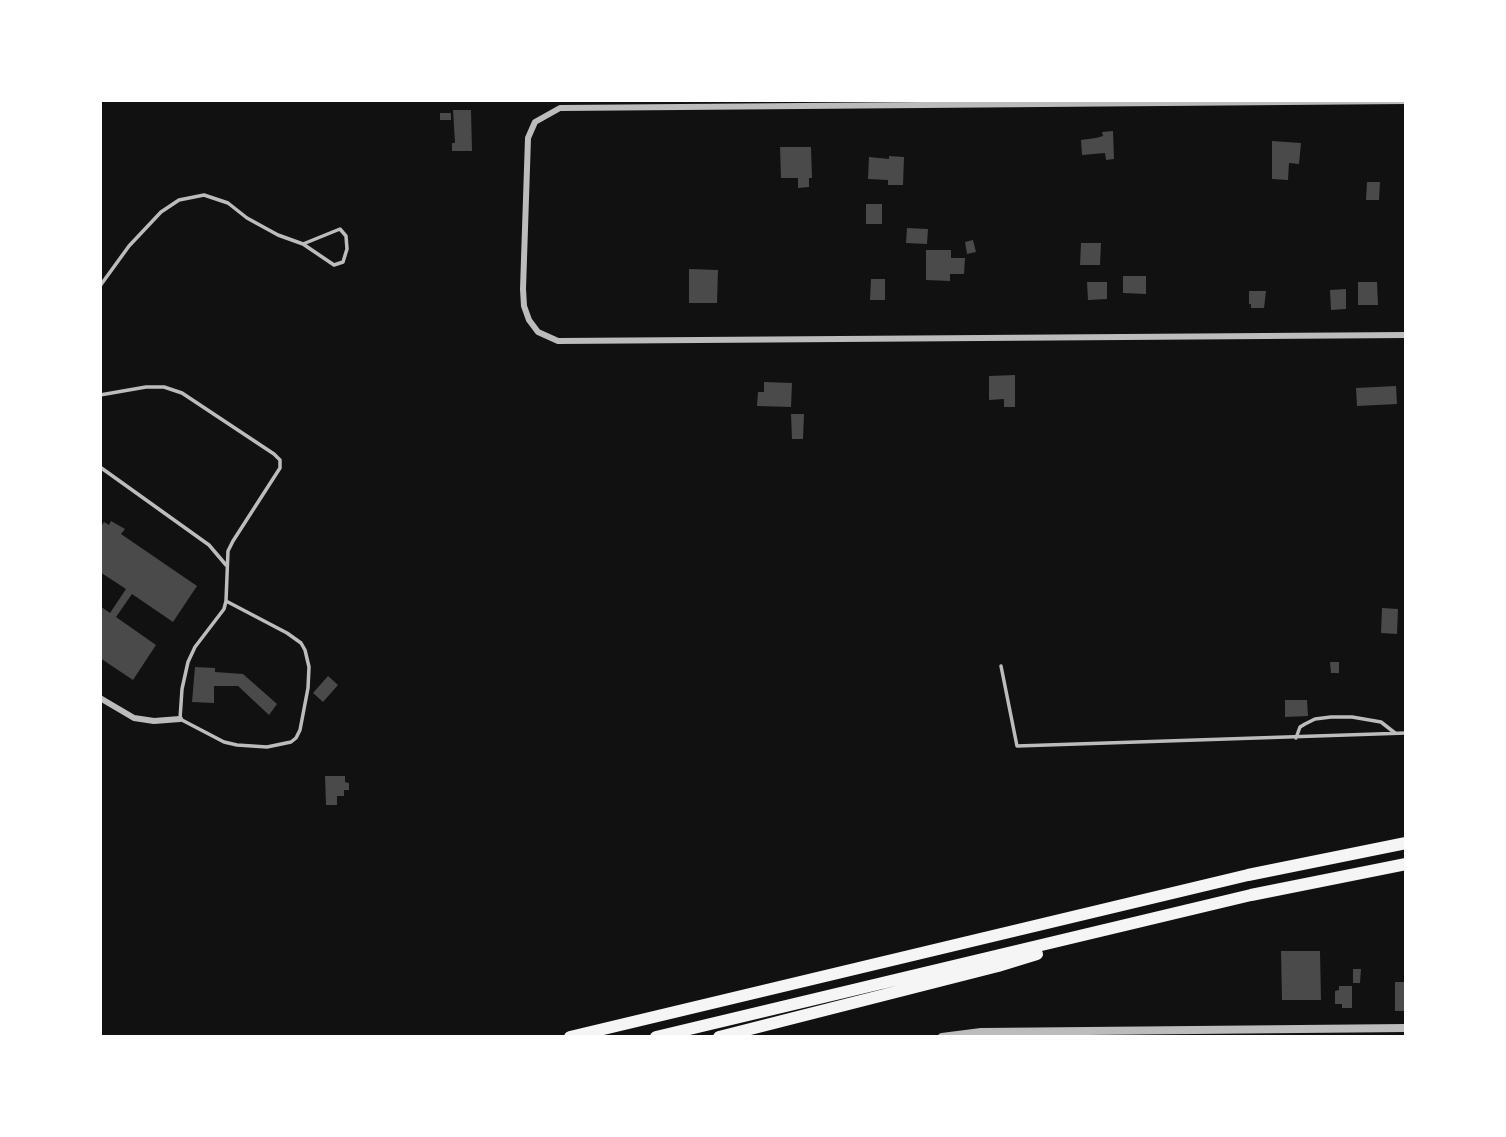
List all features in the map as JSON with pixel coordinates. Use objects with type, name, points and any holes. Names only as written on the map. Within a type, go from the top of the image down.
[{"type":"highway","points":[[570,1037],[1248,875],[1406,843]]},
{"type":"highway","points":[[656,1037],[1299,885],[1406,864]]},
{"type":"highway","points":[[719,1037],[998,966],[1135,923]]},
{"type":"street","points":[[1406,101],[560,108],[535,122],[528,138],[524,306],[529,320],[538,332],[558,341],[1406,335]]},
{"type":"street","points":[[100,698],[134,718],[154,721],[180,719]]},
{"type":"street","points":[[942,1037],[981,1032],[1311,1033],[1406,1028]]},
{"type":"lane","points":[[100,286],[129,246],[161,212],[179,200],[204,195],[228,203],[247,218],[278,235],[303,244],[334,265],[343,262],[345,236],[340,229],[303,244]]},
{"type":"lane","points":[[100,395],[146,387],[164,387],[182,393],[280,460],[280,468],[228,551],[229,585],[224,609],[195,647],[188,662],[182,689],[180,719],[223,742],[252,747],[278,746],[291,741],[300,730],[308,688],[309,667],[305,650],[286,633],[226,601]]},
{"type":"lane","points":[[100,467],[209,545],[227,567]]},
{"type":"lane","points":[[1001,666],[1017,746],[1406,733]]},
{"type":"lane","points":[[1296,738],[1300,727],[1305,723],[1331,717],[1381,722],[1395,733]]},
{"type":"building","points":[[453,110],[471,110],[472,151],[452,151],[452,143],[455,143]]},
{"type":"building","points":[[440,113],[451,113],[451,120],[440,120]]},
{"type":"building","points":[[1113,131],[1114,159],[1106,160],[1105,153],[1082,155],[1081,140],[1096,138],[1103,136],[1102,132]]},
{"type":"building","points":[[1272,141],[1301,143],[1299,164],[1289,163],[1288,180],[1272,179]]},
{"type":"building","points":[[780,147],[811,147],[812,178],[809,178],[809,187],[798,188],[798,178],[781,178]]},
{"type":"building","points":[[889,156],[904,157],[903,185],[888,185],[888,180],[868,179],[869,157],[889,159]]},
{"type":"building","points":[[1367,182],[1380,182],[1379,200],[1366,200]]},
{"type":"building","points":[[866,204],[882,204],[882,224],[866,224]]},
{"type":"building","points":[[907,228],[928,229],[927,244],[906,243]]},
{"type":"building","points":[[973,240],[976,252],[967,254],[965,242]]},
{"type":"building","points":[[1081,243],[1101,243],[1100,265],[1080,265]]},
{"type":"building","points":[[926,250],[951,250],[951,258],[965,258],[964,274],[950,274],[950,281],[926,280]]},
{"type":"building","points":[[689,269],[718,270],[717,303],[689,303]]},
{"type":"building","points":[[1123,276],[1146,276],[1146,294],[1123,293]]},
{"type":"building","points":[[871,279],[885,279],[885,300],[870,300]]},
{"type":"building","points":[[1087,282],[1107,282],[1107,299],[1088,300]]},
{"type":"building","points":[[1358,282],[1377,282],[1378,305],[1358,305]]},
{"type":"building","points":[[1346,289],[1346,309],[1331,310],[1330,290]]},
{"type":"building","points":[[1249,291],[1266,291],[1264,308],[1251,308]]},
{"type":"building","points":[[1015,375],[1015,407],[1004,407],[1004,399],[989,400],[989,376]]},
{"type":"building","points":[[764,382],[792,383],[791,407],[757,406],[758,392],[764,392]]},
{"type":"building","points":[[1396,386],[1397,404],[1357,406],[1356,388]]},
{"type":"building","points":[[791,414],[804,414],[803,439],[792,439]]},
{"type":"building","points":[[111,521],[125,529],[121,534],[197,586],[173,622],[132,594],[116,617],[156,645],[133,680],[100,658],[100,606],[110,613],[126,589],[100,572],[100,528],[104,522],[109,525]]},
{"type":"building","points":[[1382,608],[1398,609],[1397,634],[1381,633]]},
{"type":"building","points":[[1330,662],[1339,662],[1339,673],[1331,673]]},
{"type":"building","points":[[195,667],[243,674],[277,704],[269,715],[238,686],[214,686],[214,703],[192,702]]},
{"type":"building","points":[[328,676],[338,685],[323,702],[313,693]]},
{"type":"building","points":[[1285,700],[1307,700],[1308,716],[1285,717]]},
{"type":"building","points":[[325,776],[345,776],[345,782],[349,783],[349,790],[344,790],[344,796],[337,796],[337,805],[326,805]]},
{"type":"building","points":[[1281,951],[1320,951],[1321,1000],[1282,1000]]},
{"type":"building","points":[[1353,969],[1361,969],[1360,983],[1353,983]]},
{"type":"building","points":[[1395,982],[1406,982],[1406,1011],[1395,1011]]},
{"type":"building","points":[[1339,986],[1352,986],[1352,1008],[1342,1008],[1342,1004],[1335,1004],[1335,991],[1339,990]]}]
